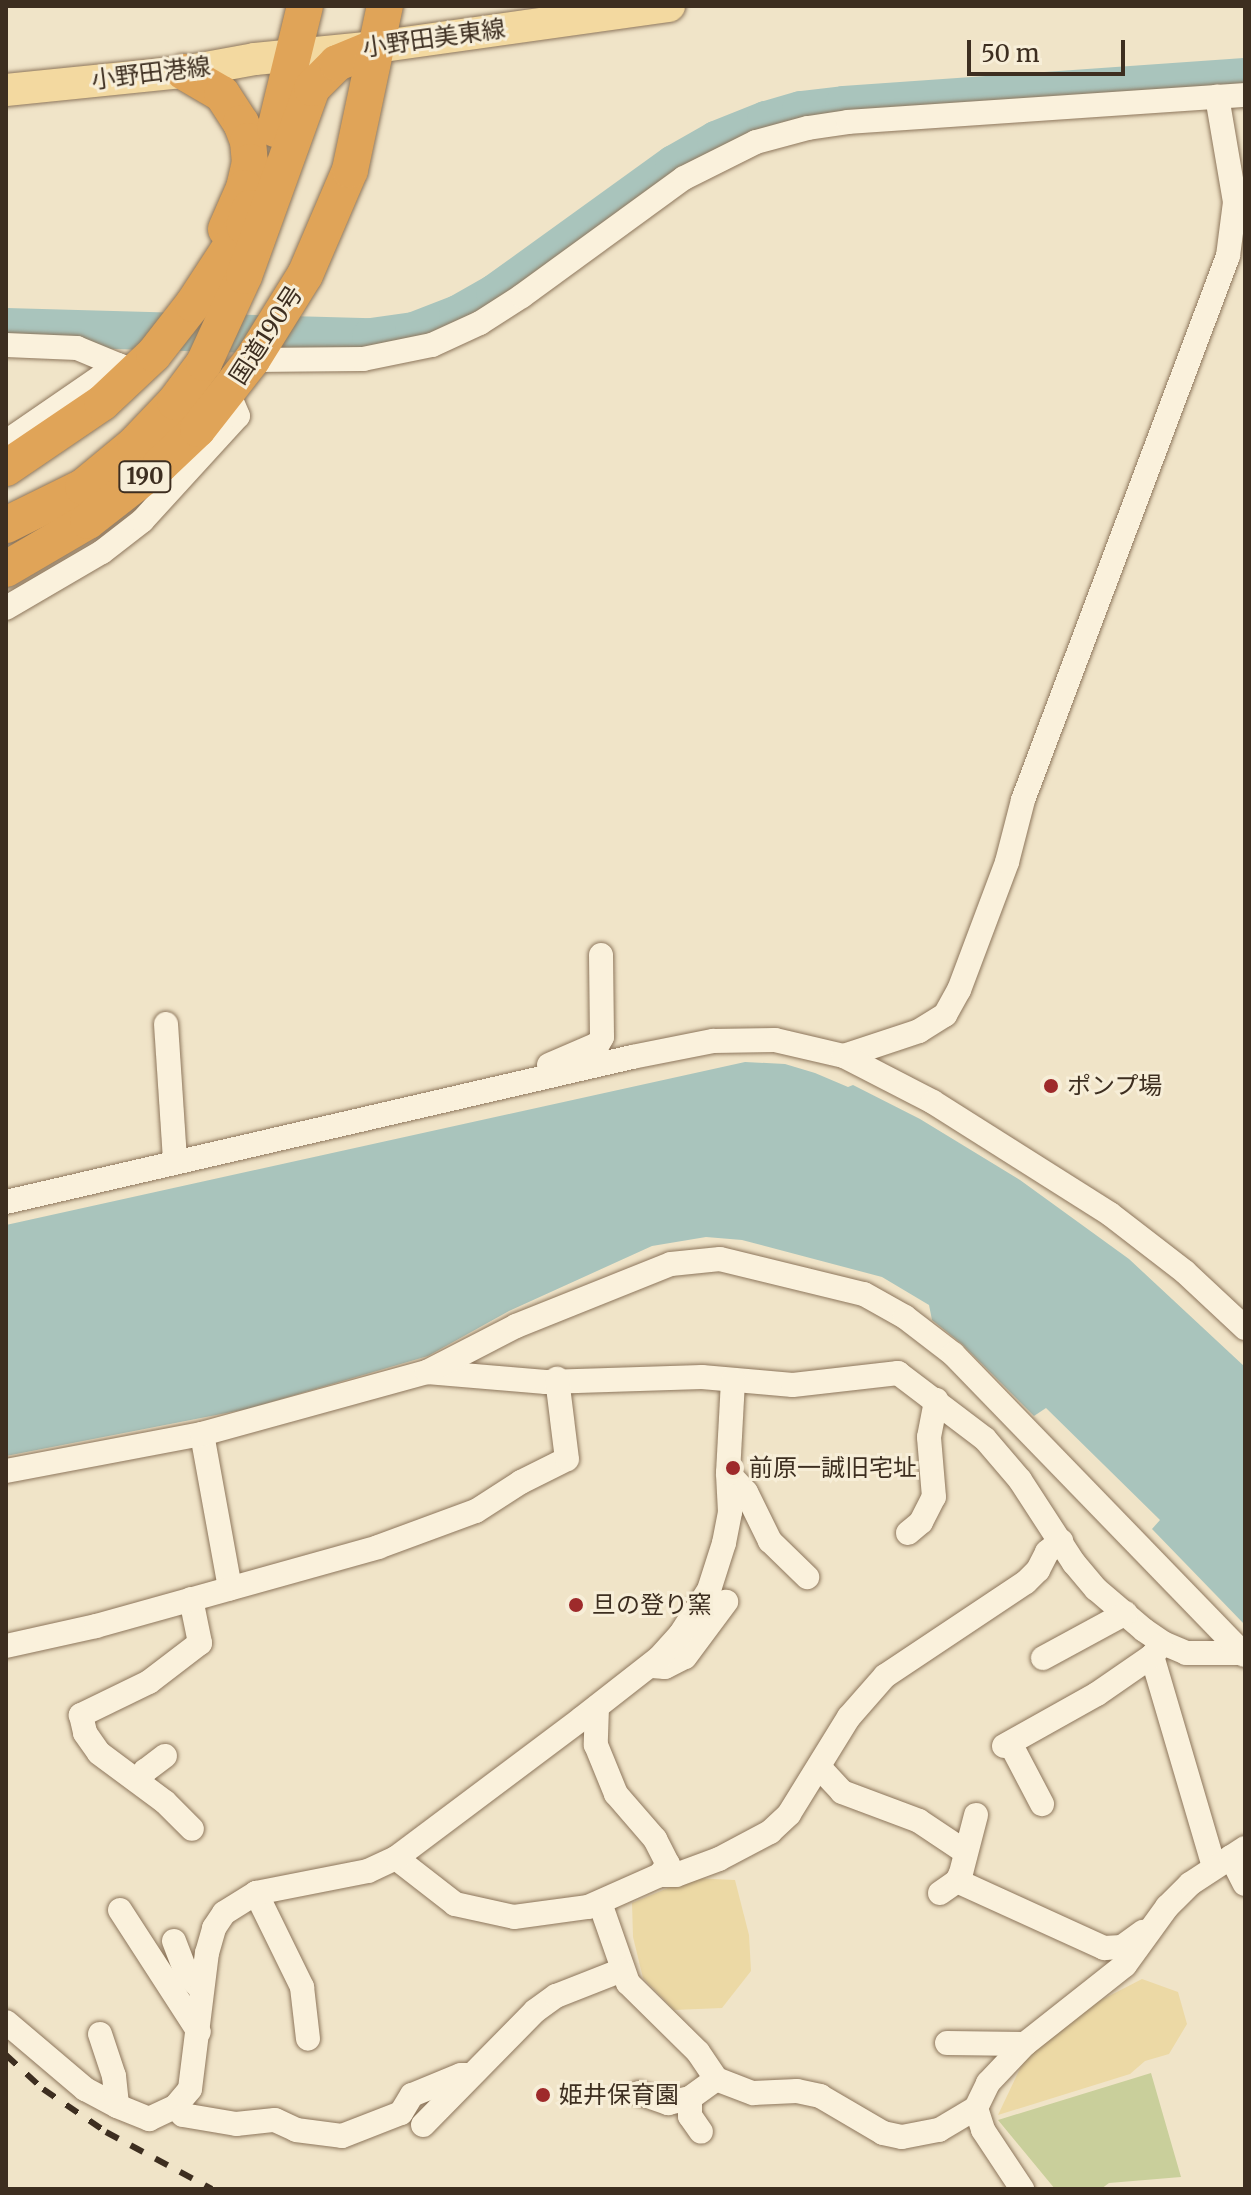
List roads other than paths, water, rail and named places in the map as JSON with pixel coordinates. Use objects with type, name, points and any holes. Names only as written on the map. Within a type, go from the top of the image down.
[{"type":"highway","points":[[201,312],[244,226],[260,182],[305,6]]},
{"type":"highway","name":"国道190号","points":[[6,569],[54,543],[121,497],[198,429],[279,319],[305,275],[350,170],[385,6]]},
{"type":"highway","points":[[6,468],[102,403],[136,364],[201,312],[263,230],[312,88],[337,63],[376,47]]},
{"type":"highway","points":[[6,525],[83,487],[110,466],[175,402],[204,363],[201,312],[250,162],[248,141],[230,106],[218,92],[184,72]]},
{"type":"main road","name":"小野田美東線","points":[[295,54],[376,47],[669,6]]},
{"type":"main road","name":"小野田港線","points":[[6,90],[184,72],[295,54]]},
{"type":"street","points":[[254,356],[363,359],[432,345],[480,323],[522,296],[684,178],[756,142],[808,128],[863,120],[1245,95]]},
{"type":"street","points":[[844,1056],[919,1031],[945,1015],[959,990],[1007,862],[1023,800],[1228,256],[1235,202],[1217,97]]},
{"type":"street","points":[[6,345],[77,348],[136,364]]},
{"type":"street","points":[[6,442],[136,364]]},
{"type":"street","points":[[6,608],[102,552],[142,521],[238,416],[228,392]]},
{"type":"street","points":[[535,1078],[549,1065],[598,1044],[602,1037],[601,955]]},
{"type":"street","points":[[166,1024],[175,1161]]},
{"type":"street","points":[[6,1202],[535,1078],[713,1041],[775,1040],[844,1056],[933,1102],[1098,1205],[1185,1272],[1245,1328]]},
{"type":"street","points":[[6,1471],[202,1434],[427,1372],[516,1326],[671,1264],[720,1259],[864,1294],[905,1317],[953,1354],[1245,1654]]},
{"type":"street","points":[[427,1372],[546,1382],[557,1379],[733,1380],[793,1385],[898,1373],[985,1439],[1020,1480],[1074,1563],[1096,1589],[1126,1613],[1158,1650],[1230,1857],[1245,1884]]},
{"type":"street","points":[[6,1646],[96,1626],[378,1547],[476,1511],[521,1482],[567,1459],[557,1379]]},
{"type":"street","points":[[6,2022],[85,2089],[117,2106],[149,2119],[175,2107],[190,2089],[199,2032],[201,1989],[214,1928],[224,1913],[256,1893],[368,1871],[396,1858],[597,1707],[649,1666],[680,1635],[709,1590],[730,1512],[728,1473],[733,1380]]},
{"type":"street","points":[[908,1533],[921,1522],[934,1497],[929,1437],[936,1400]]},
{"type":"street","points":[[202,1434],[230,1588]]},
{"type":"street","points":[[728,1473],[746,1492],[770,1541],[807,1577]]},
{"type":"street","points":[[396,1858],[455,1904],[483,1913],[514,1917],[545,1915],[600,1903],[660,1875],[676,1875],[719,1859],[770,1832],[805,1792],[849,1717],[885,1676],[1026,1582],[1038,1570],[1047,1552],[1061,1541]]},
{"type":"street","points":[[191,1599],[200,1643],[149,1682],[81,1715],[85,1733],[99,1753],[139,1781],[192,1829]]},
{"type":"street","points":[[649,1666],[665,1667],[685,1657],[726,1602]]},
{"type":"street","points":[[1043,1658],[1126,1613]]},
{"type":"street","points":[[1042,1804],[1007,1744],[1097,1694],[1158,1650],[1245,1654]]},
{"type":"street","points":[[597,1707],[596,1745],[616,1794],[655,1839],[668,1864],[660,1875]]},
{"type":"street","points":[[139,1781],[145,1771],[165,1756]]},
{"type":"street","points":[[819,1767],[842,1792],[919,1821],[964,1851]]},
{"type":"street","points":[[976,1815],[949,1887],[1104,1948],[1122,1947],[1230,1857]]},
{"type":"street","points":[[256,1893],[302,1987],[308,2039]]},
{"type":"street","points":[[600,1903],[628,1983],[698,2052],[716,2079],[753,2093],[797,2091],[820,2096],[883,2133],[902,2137],[939,2130],[976,2108],[988,2083],[1025,2044],[1125,1965],[1161,1916]]},
{"type":"street","points":[[120,1910],[199,2032]]},
{"type":"street","points":[[1073,1918],[1077,1924],[1101,1937],[1115,1938],[1161,1916]]},
{"type":"street","points":[[174,1941],[186,1973],[201,1989]]},
{"type":"street","points":[[423,2125],[469,2075],[556,1996],[622,1970]]},
{"type":"street","points":[[100,2034],[114,2076],[117,2106]]},
{"type":"street","points":[[947,2043],[1025,2044]]},
{"type":"street","points":[[175,2107],[183,2115],[236,2124],[275,2120],[296,2130],[342,2136],[401,2113],[412,2095],[461,2075],[469,2075]]},
{"type":"street","points":[[639,2093],[668,2103],[690,2098],[716,2079]]},
{"type":"street","points":[[690,2098],[690,2116],[701,2132]]},
{"type":"street","points":[[976,2108],[983,2130],[1022,2189]]},
{"type":"water","points":[[745,1062],[785,1064],[848,1087],[853,1085],[920,1119],[1020,1180],[1129,1259],[1245,1367],[1245,1625],[1152,1529],[1160,1520],[1046,1408],[1034,1416],[962,1344],[932,1320],[929,1305],[882,1277],[742,1240],[706,1237],[652,1246],[509,1311],[428,1356],[247,1409],[6,1456],[6,1225]]},
{"type":"waterway","points":[[6,327],[371,337],[414,331],[458,314],[495,293],[674,164],[716,140],[766,120],[801,110],[844,105],[1245,77]]},
{"type":"railway","points":[[6,2055],[43,2089],[106,2132],[212,2189]]},
{"type":"place","name":"ポンプ場","points":[[1051,1086]]},
{"type":"place","name":"前原一誠旧宅址","points":[[733,1468]]},
{"type":"place","name":"旦の登り窯","points":[[576,1605]]},
{"type":"place","name":"姫井保育園","points":[[543,2095]]}]
